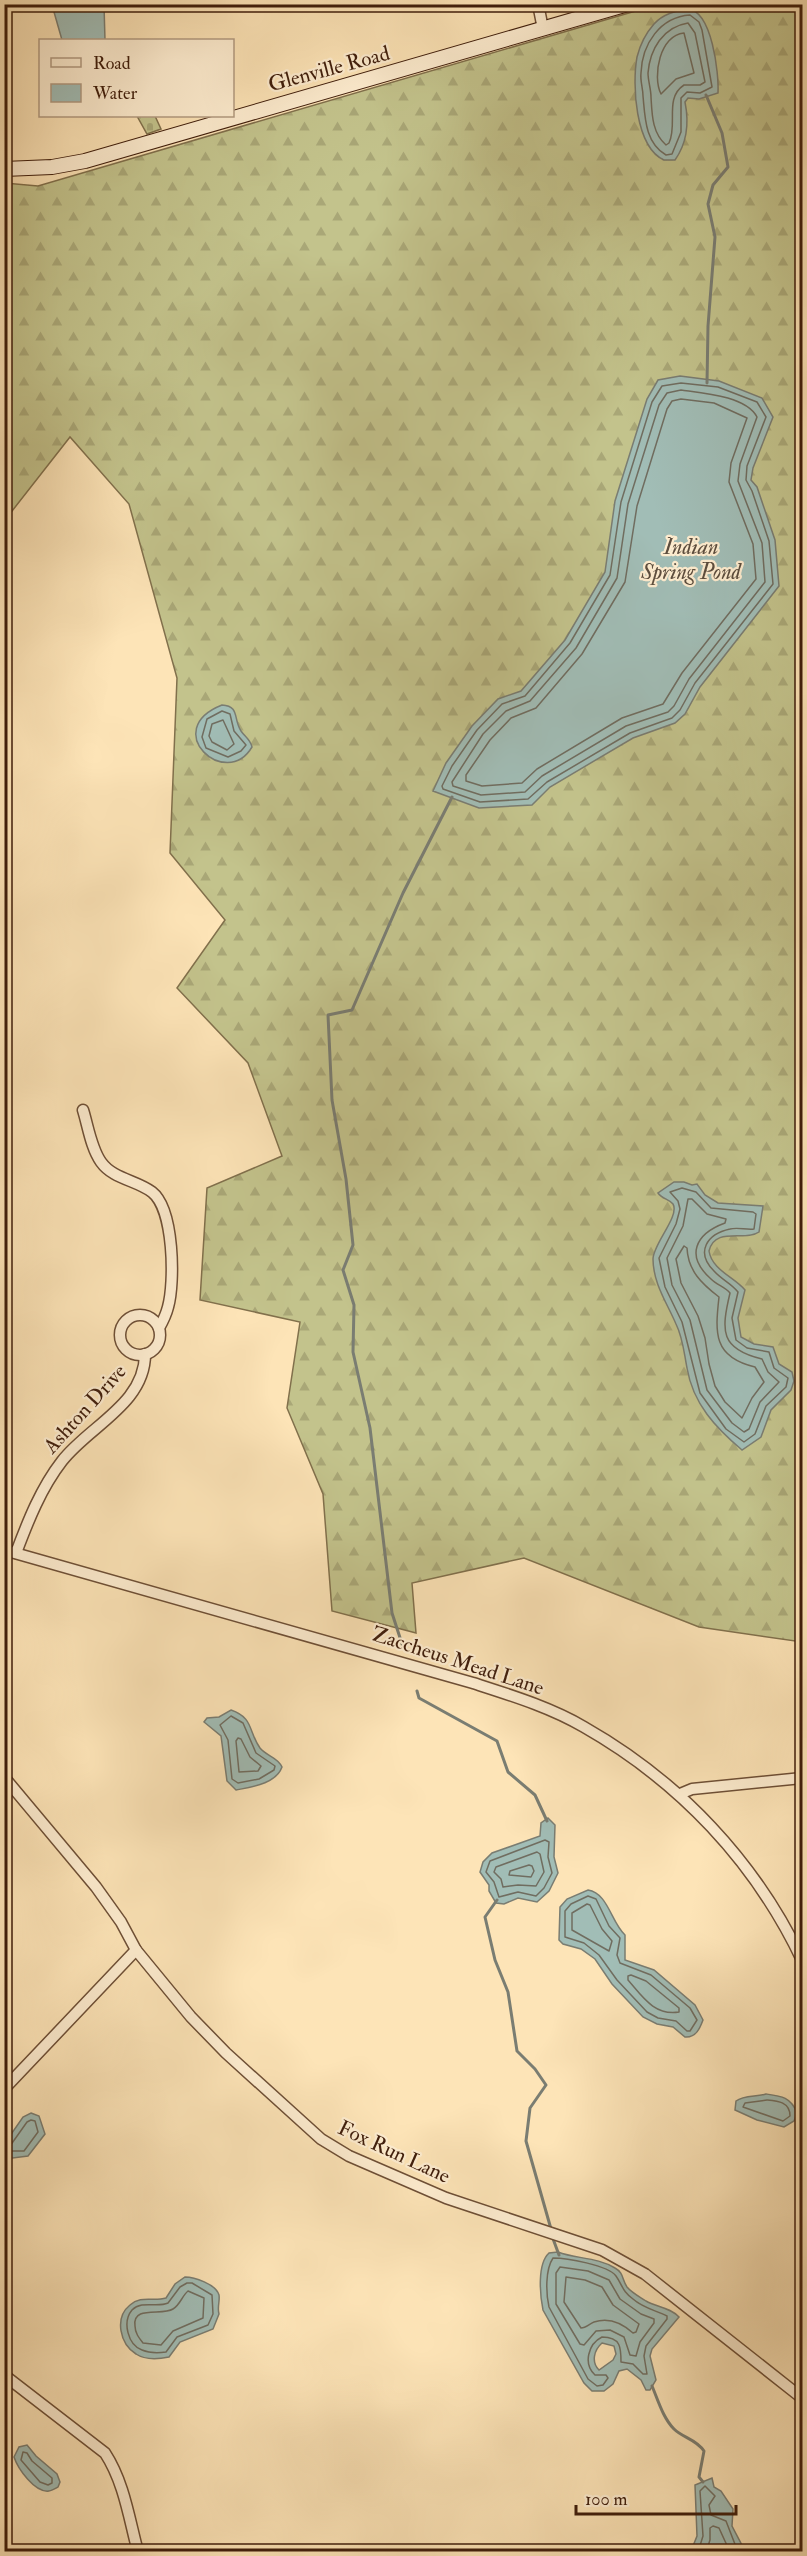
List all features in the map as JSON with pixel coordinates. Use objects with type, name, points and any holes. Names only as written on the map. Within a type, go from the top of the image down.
[{"type":"main road","name":"Glenville Road","points":[[4,169],[52,167],[85,162],[628,4]]},
{"type":"street","points":[[538,4],[543,29]]},
{"type":"street","name":"Ashton Drive","points":[[83,1110],[100,1161],[110,1172],[154,1193],[162,1205],[170,1241],[172,1275],[169,1305],[159,1328],[159,1341],[156,1347],[145,1354],[133,1353],[123,1345],[121,1330],[126,1322],[140,1315],[152,1319],[159,1328]]},
{"type":"street","name":"Ashton Drive","points":[[10,1551],[62,1461],[130,1395],[144,1373],[145,1354]]},
{"type":"street","name":"Zaccheus Mead Lane","points":[[10,1551],[473,1683],[527,1701],[582,1725],[636,1759],[680,1794],[720,1835],[753,1876],[779,1914],[802,1960]]},
{"type":"street","name":"Fox Run Lane","points":[[4,1777],[101,1894],[136,1950],[191,2017],[226,2054],[321,2139],[349,2156],[446,2198],[602,2250],[645,2274],[802,2398]]},
{"type":"street","points":[[680,1794],[692,1789],[802,1778]]},
{"type":"street","points":[[4,2089],[136,1950]]},
{"type":"street","points":[[4,2375],[105,2453],[113,2465],[124,2495],[138,2552]]},
{"type":"green space","points":[[656,5],[802,5],[802,1642],[699,1627],[524,1558],[412,1583],[416,1633],[332,1611],[323,1494],[287,1408],[300,1322],[200,1300],[207,1188],[282,1156],[248,1063],[177,988],[225,920],[170,853],[177,678],[129,504],[70,437],[5,520],[5,183],[38,186]]},
{"type":"green space","points":[[138,117],[155,117],[161,129],[147,134]]},
{"type":"water","points":[[52,5],[104,5],[105,39],[62,39]]},
{"type":"water","points":[[688,9],[696,12],[708,31],[715,58],[718,93],[699,99],[688,98],[685,102],[687,125],[682,147],[675,160],[664,160],[654,153],[641,129],[635,83],[637,57],[646,35],[661,18]]},
{"type":"water","name":"Indian Spring Pond","points":[[680,376],[719,381],[762,398],[773,417],[753,468],[751,480],[757,487],[775,540],[779,586],[700,687],[685,714],[675,723],[633,738],[550,787],[532,805],[479,808],[433,791],[446,763],[472,726],[498,699],[521,691],[565,640],[605,572],[615,501],[647,399],[658,380]]},
{"type":"water","points":[[222,705],[234,711],[241,731],[252,747],[241,759],[227,763],[214,760],[204,752],[197,741],[196,728],[204,716]]},
{"type":"water","points":[[674,1182],[697,1184],[705,1195],[718,1203],[763,1206],[759,1232],[753,1235],[717,1239],[712,1243],[709,1251],[714,1263],[745,1290],[738,1318],[741,1337],[754,1344],[773,1347],[779,1364],[792,1372],[794,1381],[791,1390],[771,1410],[761,1437],[742,1450],[715,1424],[694,1393],[680,1335],[655,1276],[654,1253],[670,1223],[674,1209],[671,1202],[658,1193]]},
{"type":"water","points":[[231,1710],[244,1717],[260,1748],[278,1761],[282,1767],[279,1773],[269,1781],[236,1790],[227,1781],[221,1736],[204,1722],[207,1718],[219,1717]]},
{"type":"water","points":[[548,1818],[555,1825],[554,1857],[558,1873],[549,1891],[537,1902],[518,1898],[504,1904],[496,1903],[489,1891],[489,1885],[480,1872],[483,1862],[492,1853],[540,1836],[541,1823]]},
{"type":"water","points":[[588,1890],[595,1892],[605,1902],[625,1935],[625,1960],[654,1970],[695,2005],[703,2020],[695,2034],[685,2037],[673,2027],[657,2024],[643,2017],[612,1984],[595,1959],[581,1949],[563,1944],[559,1940],[560,1907],[567,1899]]},
{"type":"water","points":[[766,2094],[789,2100],[797,2113],[794,2121],[784,2127],[757,2120],[735,2110],[736,2101],[739,2099]]},
{"type":"water","points":[[31,2113],[39,2116],[45,2134],[28,2156],[5,2159],[5,2143],[23,2117]]},
{"type":"water","points":[[558,2252],[608,2264],[620,2272],[627,2287],[634,2293],[679,2317],[652,2349],[650,2356],[656,2380],[650,2390],[646,2390],[641,2380],[627,2369],[619,2371],[613,2384],[604,2391],[592,2391],[584,2383],[543,2310],[540,2288],[541,2272],[549,2253]],"holes":[[[602,2343],[614,2346],[616,2354],[613,2360],[599,2370],[594,2360],[597,2349]]]},
{"type":"water","points":[[185,2277],[204,2282],[217,2291],[219,2314],[213,2329],[180,2342],[169,2357],[148,2358],[130,2350],[121,2331],[125,2310],[138,2300],[166,2298],[175,2284]]},
{"type":"water","points":[[27,2445],[57,2474],[60,2482],[58,2487],[44,2491],[23,2474],[14,2457],[19,2447]]},
{"type":"water","points":[[712,2478],[714,2487],[721,2491],[733,2509],[732,2526],[745,2551],[691,2551],[697,2536],[695,2485]]},
{"type":"waterway","points":[[706,95],[722,133],[728,167],[713,185],[708,204],[715,237],[708,326],[707,383]]},
{"type":"waterway","points":[[403,1647],[392,1613],[370,1428],[353,1352],[354,1305],[343,1270],[353,1245],[346,1179],[332,1100],[328,1015],[352,1010],[403,893],[452,797]]},
{"type":"waterway","points":[[417,1691],[419,1698],[497,1741],[508,1772],[535,1795],[547,1821]]},
{"type":"waterway","points":[[497,1900],[485,1917],[495,1960],[508,1992],[517,2051],[535,2069],[546,2085],[530,2108],[526,2141],[551,2229]]},
{"type":"waterway","points":[[552,2236],[559,2255]]},
{"type":"waterway","points":[[652,2386],[670,2425],[704,2451],[699,2477],[703,2482]]}]
